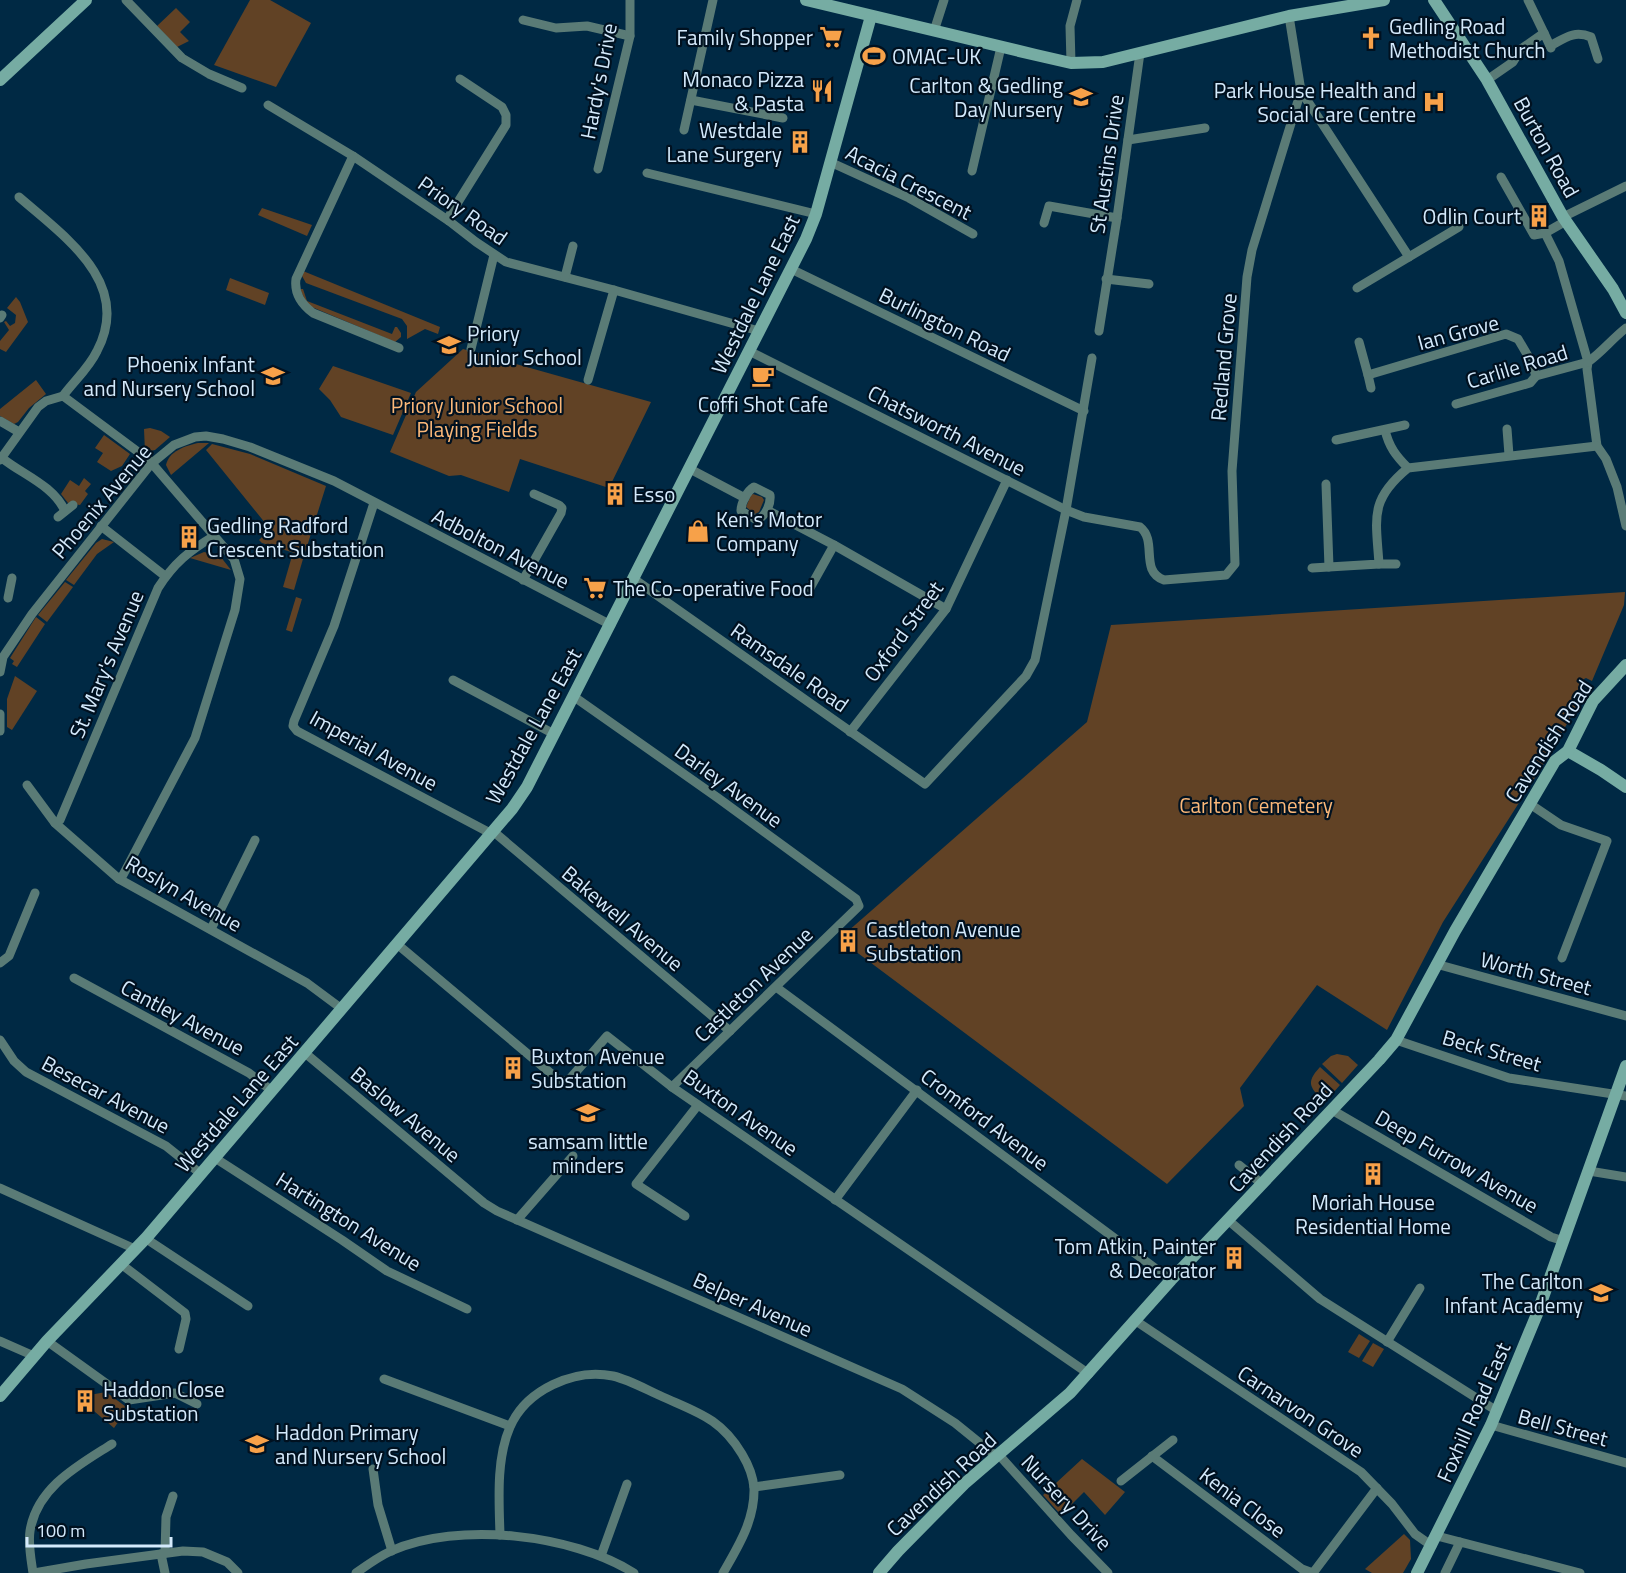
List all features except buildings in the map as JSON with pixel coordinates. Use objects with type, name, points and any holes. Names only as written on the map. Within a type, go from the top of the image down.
[{"type":"street","points":[[1,76],[86,0]]},
{"type":"street","points":[[126,0],[182,58],[209,74],[242,88]]},
{"type":"street","name":"Hardy's Drive","points":[[598,169],[630,36],[630,0]]},
{"type":"street","points":[[684,130],[713,0]]},
{"type":"street","points":[[934,31],[944,0]]},
{"type":"street","points":[[1071,63],[1069,38],[1077,0]]},
{"type":"street","points":[[812,1],[1071,63],[1094,63],[1289,16],[1384,0]]},
{"type":"street","name":"Burton Road","points":[[1434,0],[1487,80],[1565,219],[1613,289],[1626,313]]},
{"type":"street","points":[[1528,0],[1550,47],[1569,36],[1581,33],[1591,36],[1598,59]]},
{"type":"street","name":"Westdale Lane East","points":[[0,1396],[47,1341],[147,1237],[493,833],[527,787],[807,239],[871,16]]},
{"type":"street","name":"Redland Grove","points":[[1135,526],[1146,531],[1149,538],[1150,565],[1152,572],[1158,578],[1226,576],[1235,564],[1232,471],[1247,277],[1252,250],[1301,91],[1289,16]]},
{"type":"street","points":[[522,20],[556,28],[588,26],[630,36]]},
{"type":"street","points":[[1487,80],[1513,62],[1521,50],[1544,33]]},
{"type":"street","points":[[972,171],[1001,47]]},
{"type":"street","name":"St Austins Drive","points":[[1099,331],[1140,53]]},
{"type":"street","points":[[449,221],[448,218],[506,125],[506,115],[502,108],[460,79]]},
{"type":"street","points":[[1301,91],[1409,257]]},
{"type":"street","points":[[691,100],[783,118]]},
{"type":"street","name":"Priory Road","points":[[268,105],[353,156],[506,262],[759,331]]},
{"type":"street","points":[[1128,140],[1204,128]]},
{"type":"street","points":[[353,156],[296,279],[296,290],[304,306],[313,313],[399,348]]},
{"type":"street","name":"Acacia Crescent","points":[[830,162],[909,198],[973,234]]},
{"type":"street","points":[[647,173],[816,214]]},
{"type":"street","points":[[1501,177],[1534,235],[1545,233],[1565,219],[1626,186]]},
{"type":"street","points":[[20,197],[78,250],[94,270],[106,295],[109,309],[108,321],[96,353],[63,396],[46,401],[38,407],[1,459],[44,486],[66,511]]},
{"type":"street","points":[[1044,223],[1049,206],[1117,218]]},
{"type":"street","points":[[1357,288],[1459,227]]},
{"type":"street","points":[[1545,233],[1558,261],[1588,363],[1587,376],[1597,446],[1606,459],[1617,487],[1626,526]]},
{"type":"street","points":[[565,277],[573,246]]},
{"type":"street","points":[[471,349],[494,255]]},
{"type":"street","name":"Burlington Road","points":[[791,269],[1084,411]]},
{"type":"street","points":[[1106,279],[1149,284]]},
{"type":"street","points":[[588,380],[614,290]]},
{"type":"street","points":[[1588,363],[1626,328]]},
{"type":"street","name":"Ian Grove","points":[[1368,375],[1506,334],[1518,339],[1531,361],[1536,376]]},
{"type":"street","points":[[1359,342],[1371,388]]},
{"type":"street","name":"Chatsworth Avenue","points":[[749,351],[1066,510],[1084,517],[1135,526]]},
{"type":"street","points":[[1066,510],[1092,358]]},
{"type":"street","name":"Carlile Road","points":[[1456,404],[1530,383],[1536,376],[1588,363]]},
{"type":"street","points":[[63,396],[149,460],[234,559],[240,575],[235,610],[195,738],[119,879]]},
{"type":"street","points":[[0,421],[19,432]]},
{"type":"street","points":[[1336,440],[1405,424]]},
{"type":"street","points":[[1507,429],[1509,455]]},
{"type":"street","points":[[1385,430],[1388,444],[1408,468]]},
{"type":"street","name":"Phoenix Avenue","points":[[0,672],[3,657],[32,614],[101,526],[151,464],[174,445],[184,440],[206,436],[264,452],[334,481],[374,503]]},
{"type":"street","points":[[1379,564],[1376,516],[1379,500],[1386,488],[1408,468],[1597,446]]},
{"type":"street","points":[[690,469],[745,498]]},
{"type":"street","name":"Oxford Street","points":[[850,732],[946,609],[1007,480]]},
{"type":"street","points":[[1326,484],[1329,567]]},
{"type":"street","points":[[754,487],[770,495],[771,500],[767,510],[762,518],[757,520],[741,511],[750,489],[754,487]]},
{"type":"street","points":[[523,580],[562,508],[534,494]]},
{"type":"street","name":"Adbolton Avenue","points":[[374,503],[611,625]]},
{"type":"street","name":"Imperial Avenue","points":[[374,503],[351,580],[293,726],[297,731],[493,833]]},
{"type":"street","points":[[767,510],[946,609]]},
{"type":"street","name":"Ramsdale Road","points":[[634,579],[925,784],[1026,676],[1035,660],[1066,510]]},
{"type":"street","points":[[101,526],[165,576]]},
{"type":"street","name":"St. Mary's Avenue","points":[[55,823],[60,820],[153,598],[165,576],[183,556],[214,536]]},
{"type":"street","points":[[810,588],[834,545]]},
{"type":"street","points":[[1312,568],[1396,564]]},
{"type":"street","points":[[0,584],[11,582],[8,598]]},
{"type":"street","name":"Cavendish Road","points":[[879,1573],[959,1489],[1047,1415],[1089,1374],[1171,1280],[1396,1040],[1436,964],[1555,761],[1568,750],[1593,701],[1626,665]]},
{"type":"street","points":[[453,680],[554,734]]},
{"type":"street","name":"Darley Avenue","points":[[573,696],[856,899],[859,906]]},
{"type":"street","points":[[0,714],[0,731]]},
{"type":"street","points":[[1568,750],[1626,787]]},
{"type":"street","name":"Roslyn Avenue","points":[[27,785],[55,823],[119,879],[307,983],[342,1009]]},
{"type":"street","points":[[1530,804],[1561,825],[1607,841],[1562,958]]},
{"type":"street","name":"Bakewell Avenue","points":[[493,833],[729,1031]]},
{"type":"street","points":[[211,929],[255,840]]},
{"type":"street","points":[[0,963],[9,956],[35,893]]},
{"type":"street","name":"Castleton Avenue","points":[[672,1087],[859,906]]},
{"type":"street","name":"Buxton Avenue","points":[[397,944],[560,1081],[568,1081],[607,1036],[672,1087],[1089,1374]]},
{"type":"street","name":"Worth Street","points":[[1436,964],[1626,1016]]},
{"type":"street","name":"Cantley Avenue","points":[[74,978],[249,1073],[272,1091]]},
{"type":"street","name":"Cromford Avenue","points":[[776,987],[1171,1280]]},
{"type":"street","name":"Besecar Avenue","points":[[0,1040],[10,1056],[26,1072],[166,1146],[201,1174]]},
{"type":"street","name":"Beck Street","points":[[1396,1040],[1509,1078],[1621,1095]]},
{"type":"street","name":"Baslow Avenue","points":[[305,1053],[484,1203]]},
{"type":"street","name":"Foxhill Road East","points":[[1417,1573],[1491,1425],[1537,1314],[1589,1171],[1621,1095],[1626,1066]]},
{"type":"street","points":[[835,1200],[917,1090]]},
{"type":"street","points":[[685,1216],[636,1184],[698,1105]]},
{"type":"street","name":"Deep Furrow Avenue","points":[[1332,1110],[1551,1237],[1564,1241]]},
{"type":"street","points":[[518,1220],[573,1156]]},
{"type":"street","name":"Hartington Avenue","points":[[215,1158],[387,1271],[467,1309]]},
{"type":"street","points":[[1239,1165],[1262,1184]]},
{"type":"street","points":[[1589,1171],[1626,1177]]},
{"type":"street","points":[[0,1188],[135,1249]]},
{"type":"street","name":"Belper Avenue","points":[[484,1203],[497,1211],[902,1389],[955,1423],[998,1456]]},
{"type":"street","points":[[1228,1220],[1320,1299],[1497,1411]]},
{"type":"street","points":[[147,1237],[151,1242],[248,1306]]},
{"type":"street","points":[[121,1264],[185,1313],[186,1320],[179,1348]]},
{"type":"street","points":[[1387,1342],[1420,1288]]},
{"type":"street","name":"Carnarvon Grove","points":[[1136,1321],[1361,1472],[1392,1504],[1415,1534],[1435,1541]]},
{"type":"street","points":[[0,1341],[34,1356]]},
{"type":"street","points":[[47,1341],[129,1400],[142,1400],[175,1393],[197,1404]]},
{"type":"street","points":[[500,1536],[503,1451],[510,1426],[538,1394],[556,1382],[579,1375],[598,1374],[614,1377],[699,1413],[716,1422],[732,1437],[747,1462],[754,1487],[750,1519],[742,1540],[723,1573]]},
{"type":"street","points":[[384,1378],[510,1426]]},
{"type":"street","name":"Bell Street","points":[[1491,1425],[1626,1463]]},
{"type":"street","points":[[1121,1481],[1173,1440]]},
{"type":"street","points":[[112,1444],[71,1471],[44,1497],[36,1511],[30,1533],[33,1573],[86,1568],[163,1553],[203,1552],[227,1562],[238,1573]]},
{"type":"street","name":"Nursery Drive","points":[[998,1456],[1108,1573]]},
{"type":"street","name":"Kenia Close","points":[[1152,1456],[1302,1569],[1313,1573]]},
{"type":"street","points":[[373,1469],[378,1504],[392,1551]]},
{"type":"street","points":[[754,1487],[840,1475]]},
{"type":"street","points":[[601,1556],[627,1484]]},
{"type":"street","points":[[1313,1573],[1377,1488]]},
{"type":"street","points":[[165,1573],[163,1553],[166,1516],[173,1496]]},
{"type":"street","points":[[356,1573],[370,1562],[392,1551],[436,1539],[473,1535],[550,1540],[601,1556],[634,1573]]},
{"type":"street","points":[[1435,1541],[1460,1542],[1580,1573]]},
{"type":"street","points":[[1445,1573],[1460,1542]]},
{"type":"green space","points":[[250,0],[270,0],[311,23],[276,87],[214,65]]},
{"type":"green space","points":[[176,8],[190,22],[180,32],[189,41],[177,47],[157,26]]},
{"type":"green space","points":[[262,208],[312,225],[307,236],[258,215]]},
{"type":"green space","points":[[303,271],[440,327],[438,334],[425,329],[407,339],[407,326],[402,319],[306,283],[302,276]]},
{"type":"green space","points":[[230,278],[269,293],[265,305],[226,290]]},
{"type":"green space","points":[[300,289],[303,289],[307,301],[392,334],[397,327],[401,337],[395,342],[307,305]]},
{"type":"green space","points":[[16,297],[28,322],[6,352],[0,349],[0,341],[9,330],[4,322],[6,321],[10,326],[15,323],[16,315],[7,308]]},
{"type":"green space","name":"Priory Junior School Playing Fields","points":[[463,349],[651,402],[609,488],[520,459],[509,492],[461,475],[449,476],[390,452],[416,392]]},
{"type":"green space","points":[[333,366],[411,393],[393,435],[341,417],[330,400],[319,389]]},
{"type":"green space","points":[[36,380],[46,394],[29,408],[18,422],[14,424],[0,416],[0,409]]},
{"type":"green space","points":[[150,428],[170,437],[155,450],[145,452],[144,429]]},
{"type":"green space","points":[[104,435],[130,454],[122,466],[111,471],[97,462],[103,453],[95,448]]},
{"type":"green space","points":[[198,443],[209,443],[171,475],[166,465],[170,456]]},
{"type":"green space","points":[[212,444],[250,454],[326,486],[304,556],[262,543],[259,540],[270,529],[206,450]]},
{"type":"green space","points":[[84,478],[91,484],[85,491],[88,494],[80,505],[68,503],[61,494],[70,480],[79,486]]},
{"type":"green space","points":[[753,494],[764,500],[759,512],[755,514],[746,507]]},
{"type":"green space","points":[[102,539],[114,542],[97,554],[74,585],[66,580],[96,543]]},
{"type":"green space","points":[[204,552],[220,556],[231,570],[190,558]]},
{"type":"green space","points":[[292,556],[303,559],[294,590],[283,587]]},
{"type":"green space","points":[[65,582],[73,587],[47,622],[38,615]]},
{"type":"green space","name":"Carlton Cemetery","points":[[1625,592],[1624,605],[1592,681],[1584,679],[1572,701],[1578,705],[1543,765],[1443,922],[1387,1030],[1317,985],[1240,1088],[1244,1106],[1167,1184],[839,939],[1087,722],[1111,625]]},
{"type":"green space","points":[[296,597],[302,599],[292,632],[286,630]]},
{"type":"green space","points":[[36,617],[45,624],[17,667],[12,664],[14,661],[10,658]]},
{"type":"green space","points":[[15,676],[37,691],[12,730],[7,727],[7,699]]},
{"type":"green space","points":[[1337,1054],[1348,1056],[1358,1065],[1342,1083],[1322,1064]]},
{"type":"green space","points":[[1320,1067],[1340,1085],[1325,1102],[1311,1085],[1312,1077]]},
{"type":"green space","points":[[1359,1334],[1370,1341],[1359,1358],[1348,1352]]},
{"type":"green space","points":[[1373,1343],[1384,1349],[1373,1367],[1362,1361]]},
{"type":"green space","points":[[106,1392],[133,1412],[121,1418],[114,1428],[88,1406],[91,1402],[84,1396]]},
{"type":"green space","points":[[1082,1459],[1125,1492],[1105,1515],[1084,1492],[1061,1515],[1043,1495]]},
{"type":"green space","points":[[1404,1534],[1410,1540],[1411,1559],[1403,1573],[1372,1573],[1365,1569]]},
{"type":"place","name":"Family Shopper","points":[[831,37]]},
{"type":"place","name":"Gedling Road Methodist Church","points":[[1371,38]]},
{"type":"place","name":"OMAC-UK","points":[[874,56]]},
{"type":"place","name":"Monaco Pizza & Pasta","points":[[822,91]]},
{"type":"place","name":"Carlton & Gedling Day Nursery","points":[[1081,97]]},
{"type":"place","name":"Park House Health and Social Care Centre","points":[[1434,102]]},
{"type":"place","name":"Westdale Lane Surgery","points":[[800,142]]},
{"type":"place","name":"Odlin Court","points":[[1539,216]]},
{"type":"place","name":"Priory Junior School","points":[[449,345]]},
{"type":"place","name":"Phoenix Infant and Nursery School","points":[[273,376]]},
{"type":"place","name":"Coffi Shot Cafe","points":[[763,376]]},
{"type":"place","name":"Esso","points":[[615,494]]},
{"type":"place","name":"Ken's Motor Company","points":[[698,531]]},
{"type":"place","name":"Gedling Radford Crescent Substation","points":[[189,537]]},
{"type":"place","name":"The Co-operative Food","points":[[595,588]]},
{"type":"place","name":"Castleton Avenue Substation","points":[[848,941]]},
{"type":"place","name":"Buxton Avenue Substation","points":[[513,1068]]},
{"type":"place","name":"samsam little minders","points":[[588,1113]]},
{"type":"place","name":"Moriah House Residential Home","points":[[1373,1174]]},
{"type":"place","name":"Tom Atkin, Painter & Decorator","points":[[1234,1258]]},
{"type":"place","name":"The Carlton Infant Academy","points":[[1601,1293]]},
{"type":"place","name":"Haddon Close Substation","points":[[85,1401]]},
{"type":"place","name":"Haddon Primary and Nursery School","points":[[257,1444]]}]
